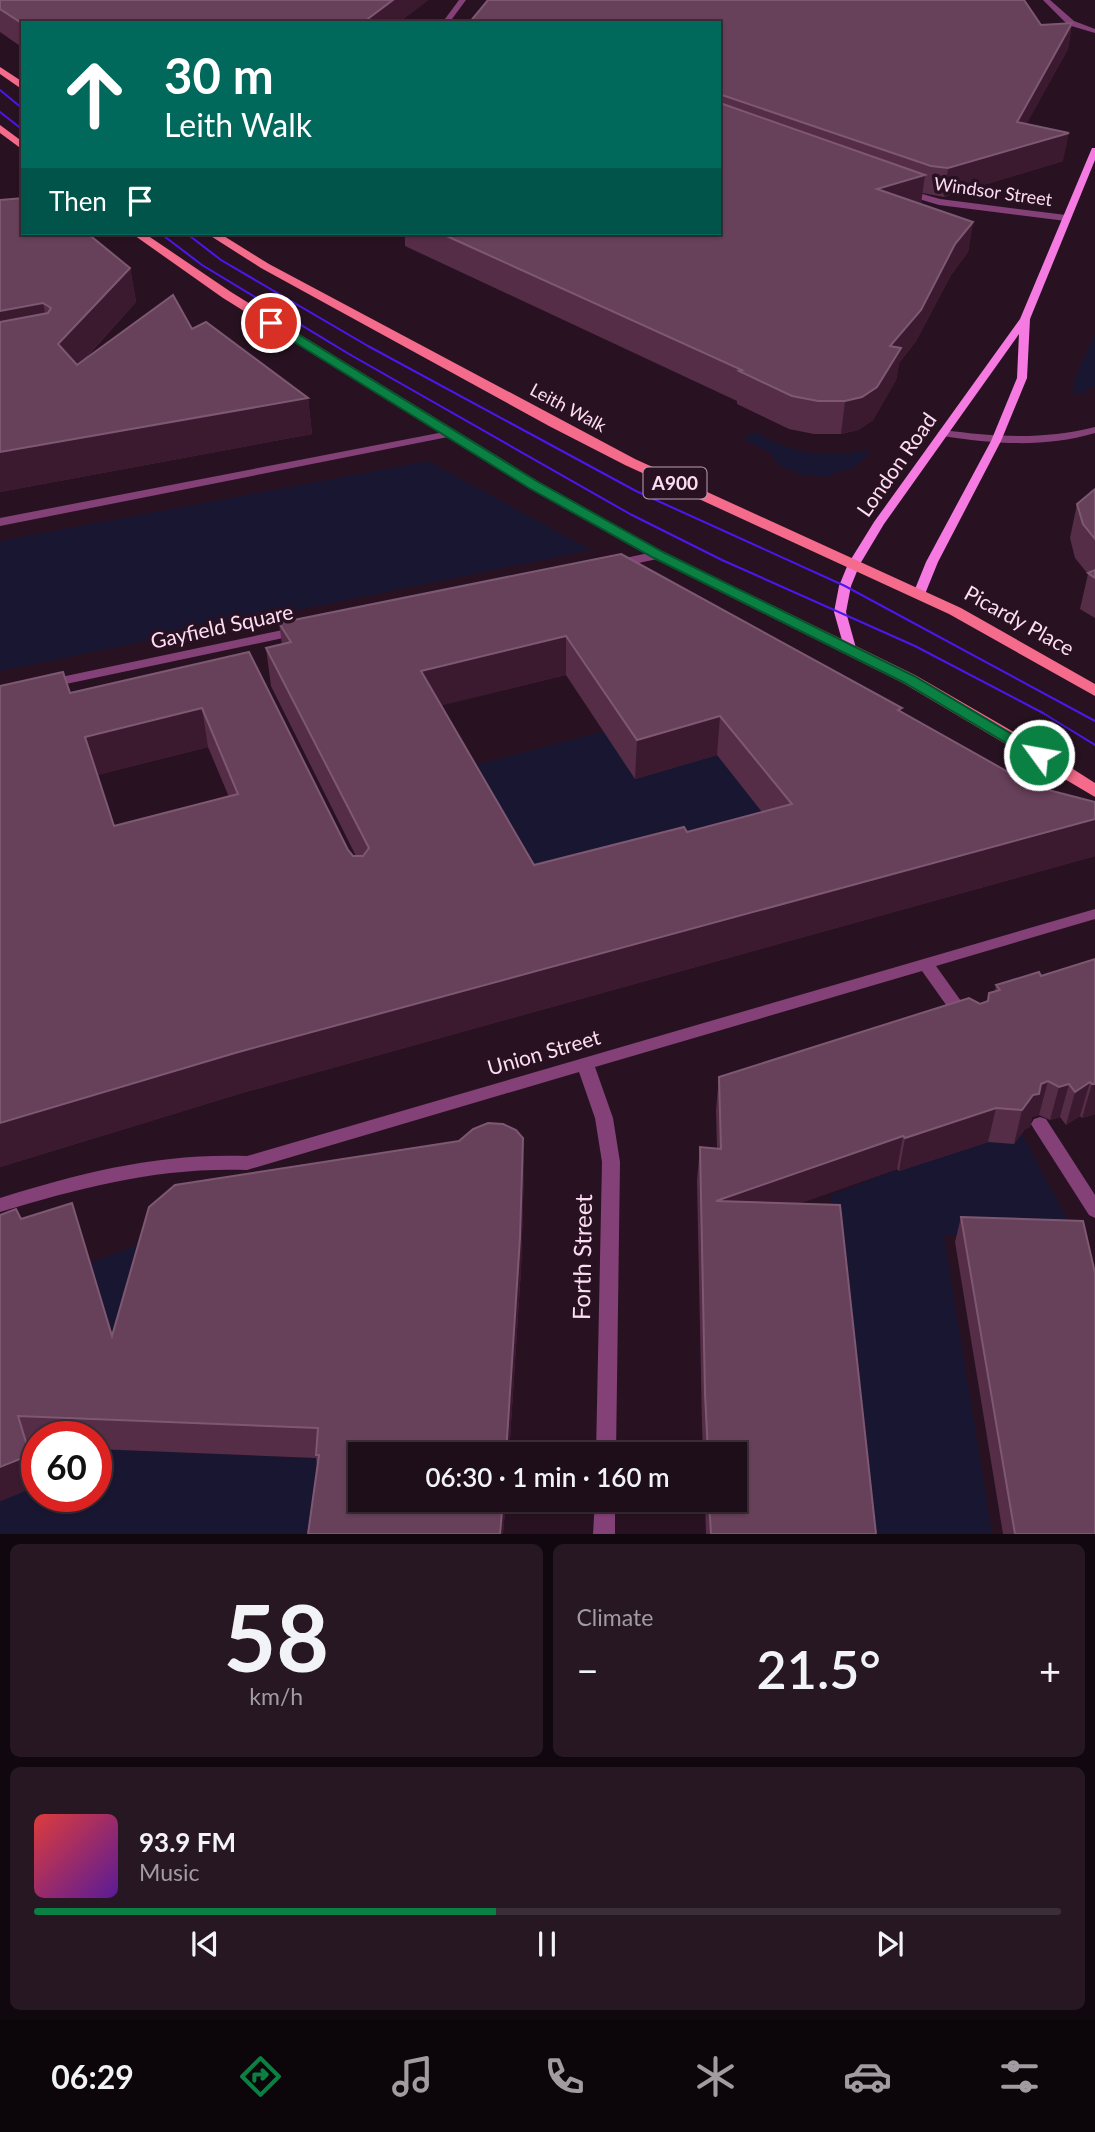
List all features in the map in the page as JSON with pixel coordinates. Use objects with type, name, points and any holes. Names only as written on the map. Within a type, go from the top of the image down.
[{"type":"main road","points":[[0,70],[21,86]]},
{"type":"main road","points":[[0,128],[21,145]]},
{"type":"main road","name":"London Road","points":[[850,648],[840,612],[845,586],[854,564],[878,524],[1025,319],[1095,150]]},
{"type":"main road","points":[[141,235],[227,295],[449,434],[658,555],[850,648],[1020,743],[1095,791]]},
{"type":"main road","name":"Leith Walk","points":[[215,235],[288,279],[629,462],[919,594]]},
{"type":"main road","name":"London Road","points":[[919,594],[954,517],[996,442],[1022,377],[1025,319]]},
{"type":"main road","name":"Picardy Place","points":[[919,594],[1027,650],[1095,691]]},
{"type":"street","points":[[447,21],[463,0]]},
{"type":"street","points":[[1046,0],[1071,23],[1095,31]]},
{"type":"street","name":"Windsor Street","points":[[898,189],[939,202],[1066,218]]},
{"type":"street","points":[[943,433],[996,442],[1051,440],[1095,430]]},
{"type":"street","points":[[0,522],[449,434]]},
{"type":"street","points":[[597,568],[658,555]]},
{"type":"street","name":"Gayfield Square","points":[[27,688],[243,649],[306,629]]},
{"type":"street","name":"Union Street","points":[[0,1205],[120,1170],[199,1162],[247,1164],[927,966],[1095,914]]},
{"type":"street","points":[[927,966],[972,1028]]},
{"type":"street","name":"Forth Street","points":[[585,1064],[604,1118],[611,1162],[606,1442]]},
{"type":"street","points":[[1040,1124],[1095,1210]]},
{"type":"street","points":[[604,1534],[605,1512]]},
{"type":"shaded area","points":[[1095,334],[1095,385],[1082,394],[1072,394],[1075,378]]},
{"type":"shaded area","points":[[754,432],[784,446],[810,453],[837,454],[871,450],[857,466],[825,477],[802,475],[779,465],[769,452],[743,439]]},
{"type":"shaded area","points":[[428,461],[591,550],[0,671],[0,541]]},
{"type":"shaded area","points":[[658,717],[741,748],[824,798],[519,880],[457,770]]},
{"type":"shaded area","points":[[1020,1130],[1070,1225],[944,1236],[992,1533],[864,1533],[830,1195],[897,1169],[899,1171]]},
{"type":"shaded area","points":[[156,1238],[109,1421],[73,1421],[104,1309],[90,1263]]},
{"type":"shaded area","points":[[112,1449],[323,1458],[348,1533],[0,1534],[0,1501],[21,1492],[21,1512],[112,1512]]},
{"type":"building","points":[[0,0],[393,0],[366,21],[21,23],[0,9]]},
{"type":"building","points":[[488,0],[1024,0],[1041,25],[1072,23],[1017,122],[1069,133],[948,168],[931,166],[721,95],[721,21],[471,21]]},
{"type":"building","points":[[721,103],[925,175],[877,189],[973,222],[955,244],[921,310],[890,346],[901,348],[877,387],[862,397],[845,401],[818,401],[792,396],[739,371],[742,370],[444,235],[721,235]]},
{"type":"building","points":[[21,198],[21,235],[89,235],[130,268],[58,344],[77,365],[173,295],[192,329],[206,322],[308,398],[0,452],[0,322],[48,313],[51,308],[43,303],[0,311],[0,200]]},
{"type":"building","points":[[1095,489],[1095,539],[1083,524],[1077,504]]},
{"type":"building","points":[[621,554],[902,708],[898,710],[1033,786],[1095,802],[1095,819],[235,1053],[0,1123],[0,686],[63,672],[70,693],[249,652],[348,850],[353,856],[363,856],[369,848],[266,648],[291,642],[279,623]],"holes":[[[566,636],[637,740],[720,716],[792,804],[687,832],[684,827],[534,865],[421,671]],[[202,708],[238,794],[114,826],[85,737]]]},
{"type":"building","points":[[1095,959],[1095,1084],[1090,1082],[1075,1092],[1069,1084],[1059,1087],[1048,1081],[1041,1084],[1039,1094],[1033,1095],[1022,1110],[996,1108],[905,1138],[903,1136],[716,1201],[840,1205],[876,1534],[711,1534],[710,1512],[747,1512],[747,1442],[707,1442],[700,1147],[721,1149],[719,1077],[969,998],[980,1004],[988,1001],[989,993],[1000,990],[996,985],[1039,972],[1041,976]]},
{"type":"building","points":[[488,1123],[503,1124],[516,1130],[523,1138],[520,1238],[507,1442],[348,1442],[348,1512],[502,1512],[500,1534],[308,1534],[319,1455],[316,1455],[318,1428],[18,1416],[21,1426],[21,1459],[0,1467],[0,1215],[16,1209],[21,1219],[72,1203],[112,1336],[149,1207],[175,1185],[459,1141],[473,1129]]},
{"type":"building","points":[[961,1217],[1083,1221],[1095,1273],[1095,1534],[1015,1534]]},
{"type":"tram line","points":[[0,90],[21,107]]},
{"type":"tram line","points":[[0,112],[21,128]]},
{"type":"tram line","points":[[163,235],[202,265],[349,354],[630,514],[722,560],[915,646],[1043,713],[1095,745]]},
{"type":"tram line","points":[[189,235],[221,260],[368,346],[636,491],[845,586],[1095,721]]},
{"type":"route","points":[[271,323],[534,485],[658,555],[850,648],[1039,755]]}]
